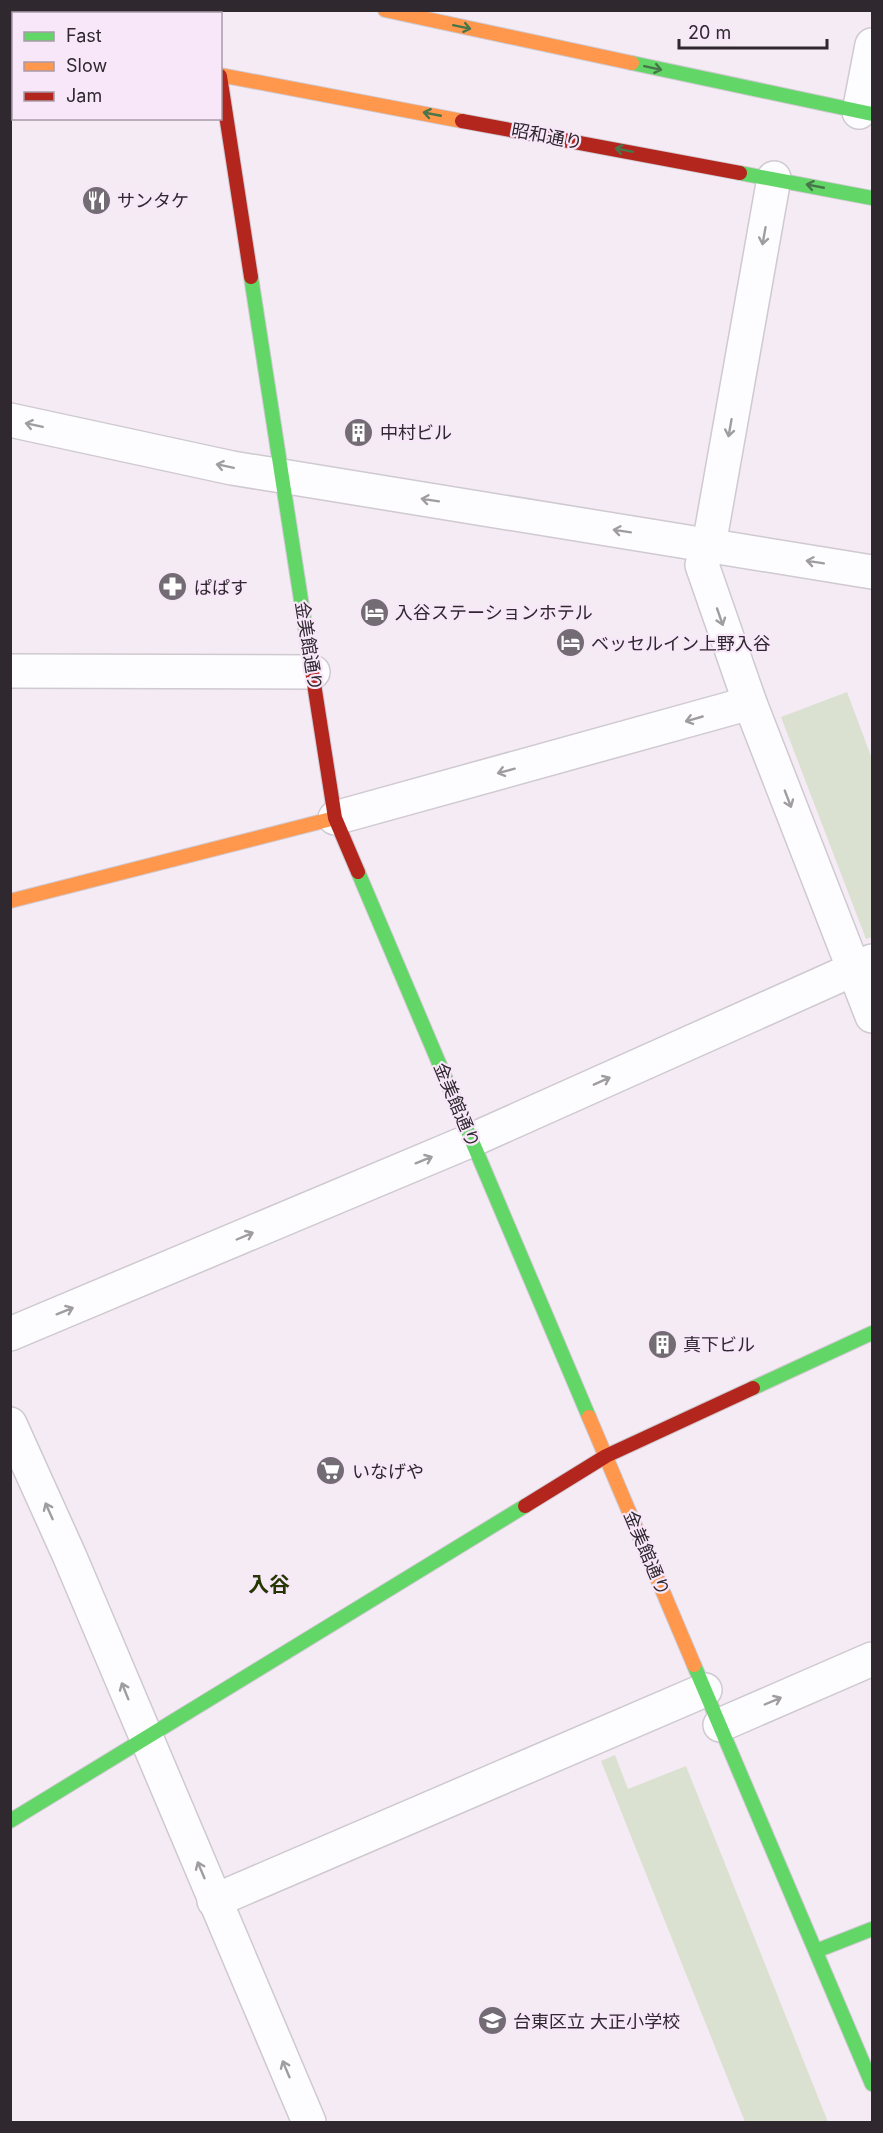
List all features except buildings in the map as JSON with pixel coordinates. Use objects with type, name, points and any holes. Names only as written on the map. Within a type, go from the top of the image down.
[{"type":"main road","points":[[385,10],[866,113]]},
{"type":"main road","name":"昭和通り","points":[[222,75],[873,198]]},
{"type":"main road","name":"金美館通り","points":[[222,88],[335,818],[873,2084]]},
{"type":"main road","points":[[10,901],[335,818]]},
{"type":"main road","points":[[10,1821],[606,1456],[873,1333]]},
{"type":"main road","points":[[816,1951],[873,1929]]},
{"type":"street","points":[[866,113],[873,45]]},
{"type":"street","points":[[774,178],[709,544],[702,565],[750,703],[864,965],[873,1016]]},
{"type":"street","points":[[10,420],[232,468],[873,572]]},
{"type":"street","points":[[10,670],[313,672]]},
{"type":"street","points":[[335,818],[750,703]]},
{"type":"street","points":[[10,1334],[472,1140],[864,965]]},
{"type":"street","points":[[10,1424],[70,1557],[145,1740],[309,2122]]},
{"type":"street","points":[[720,1725],[873,1659]]},
{"type":"street","points":[[214,1901],[705,1690]]},
{"type":"green space","points":[[847,692],[872,759],[872,937],[866,939],[781,717]]},
{"type":"green space","points":[[615,1755],[628,1789],[686,1766],[828,2122],[745,2122],[601,1761]]},
{"type":"traffic: fast","points":[[632,63],[872,114]]},
{"type":"traffic: fast","points":[[740,173],[872,198]]},
{"type":"traffic: fast","points":[[251,277],[312,671]]},
{"type":"traffic: fast","points":[[358,872],[589,1417]]},
{"type":"traffic: fast","points":[[753,1388],[872,1333]]},
{"type":"traffic: fast","points":[[10,1821],[525,1506]]},
{"type":"traffic: fast","points":[[694,1665],[872,2084]]},
{"type":"traffic: fast","points":[[816,1951],[872,1929]]},
{"type":"traffic: slow","points":[[385,10],[632,63]]},
{"type":"traffic: slow","points":[[222,75],[462,121]]},
{"type":"traffic: slow","points":[[10,901],[335,818]]},
{"type":"traffic: slow","points":[[589,1417],[694,1665]]},
{"type":"traffic: jam","points":[[222,89],[251,277]]},
{"type":"traffic: jam","points":[[462,121],[740,173]]},
{"type":"traffic: jam","points":[[312,671],[335,818],[358,872]]},
{"type":"traffic: jam","points":[[525,1506],[606,1456],[753,1388]]},
{"type":"place","name":"サンタケ","points":[[96,200]]},
{"type":"place","name":"中村ビル","points":[[359,432]]},
{"type":"place","name":"ぱぱす","points":[[173,587]]},
{"type":"place","name":"入谷ステーションホテル","points":[[374,612]]},
{"type":"place","name":"ベッセルイン上野入谷","points":[[570,643]]},
{"type":"place","name":"真下ビル","points":[[662,1344]]},
{"type":"place","name":"いなげや","points":[[331,1471]]},
{"type":"place","name":"台東区立 大正小学校","points":[[492,2021]]},
{"type":"district","name":"入谷","points":[[269,1584]]}]
